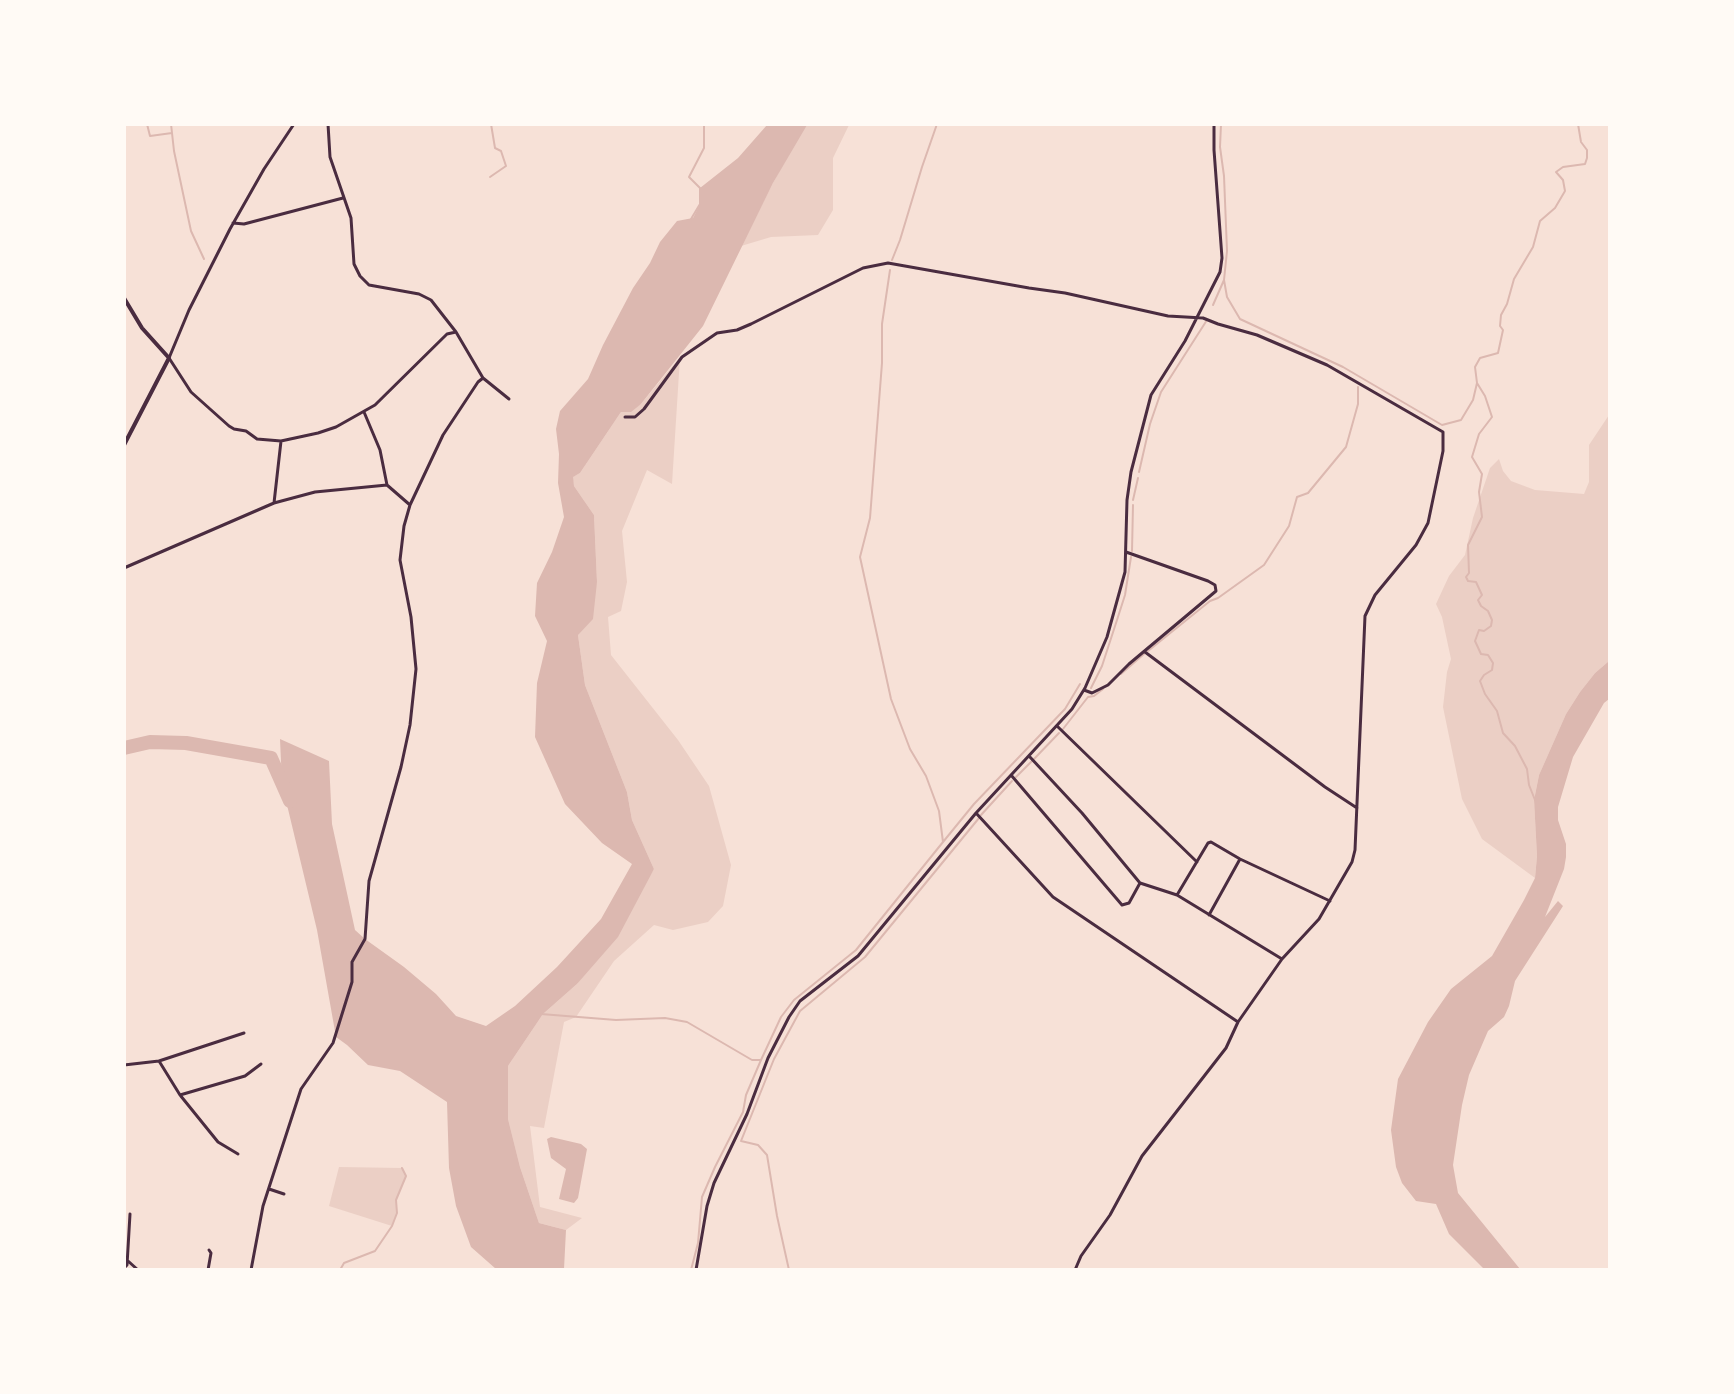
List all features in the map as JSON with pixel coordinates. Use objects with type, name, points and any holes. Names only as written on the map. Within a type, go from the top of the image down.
[{"type":"street","points":[[124,445],[169,358],[189,310],[233,223],[264,169],[294,124]]},
{"type":"street","points":[[328,124],[330,157],[351,218],[354,264],[364,281],[375,286],[413,292],[431,300],[456,332],[483,378],[509,399]]},
{"type":"street","points":[[696,1269],[707,1206],[714,1183],[747,1114],[768,1058],[789,1017],[800,1002],[858,956],[976,813],[1072,709],[1084,690],[1107,637],[1125,572],[1127,500],[1131,472],[1151,394],[1197,317],[1220,272],[1222,258],[1214,150],[1215,124]]},
{"type":"street","points":[[233,223],[244,224],[343,198]]},
{"type":"street","points":[[625,417],[635,417],[644,409],[682,357],[717,333],[737,330],[863,268],[875,264],[894,264],[1029,288],[1065,292],[1168,316],[1197,317],[1257,335],[1327,365],[1443,432],[1443,451],[1428,523],[1416,545],[1375,595],[1365,616],[1355,850],[1352,862],[1319,919],[1282,959],[1238,1022],[1226,1048],[1142,1156],[1110,1215],[1081,1256],[1075,1269]]},
{"type":"street","points":[[124,298],[142,328],[169,358],[191,392],[229,426],[246,431],[257,439],[281,441],[336,427],[364,412],[375,405],[447,334],[456,332]]},
{"type":"street","points":[[251,1269],[263,1206],[301,1089],[336,1037],[352,982],[352,962],[365,939],[369,881],[411,725],[416,669],[411,617],[400,560],[404,526],[411,505],[443,435],[483,378]]},
{"type":"street","points":[[364,412],[380,450],[387,486],[411,505]]},
{"type":"street","points":[[274,503],[281,441]]},
{"type":"street","points":[[124,567],[274,503],[315,492],[387,486]]},
{"type":"street","points":[[1084,690],[1092,693],[1108,685],[1129,663],[1216,591],[1216,587],[1208,581],[1126,552]]},
{"type":"street","points":[[1144,652],[1325,787],[1357,808]]},
{"type":"street","points":[[1057,726],[1197,862]]},
{"type":"street","points":[[1029,756],[1082,813],[1140,883],[1177,895],[1282,959]]},
{"type":"street","points":[[1011,775],[1122,905],[1129,903],[1140,883]]},
{"type":"street","points":[[976,813],[1053,897],[1238,1022]]},
{"type":"street","points":[[1177,895],[1208,843],[1211,842],[1240,859],[1330,900]]},
{"type":"street","points":[[1209,915],[1240,859]]},
{"type":"street","points":[[124,1065],[159,1061],[244,1033]]},
{"type":"street","points":[[159,1061],[180,1095],[218,1142],[238,1154]]},
{"type":"street","points":[[180,1095],[245,1077],[261,1064]]},
{"type":"street","points":[[268,1189],[284,1194]]},
{"type":"street","points":[[124,1268],[127,1260],[130,1214]]},
{"type":"street","points":[[208,1269],[211,1253],[209,1250]]},
{"type":"street","points":[[127,1260],[138,1269]]},
{"type":"shaded area","points":[[767,125],[807,125],[773,183],[703,326],[641,404],[631,412],[621,412],[580,473],[573,477],[574,486],[594,515],[597,582],[593,619],[578,635],[585,685],[627,792],[632,820],[654,869],[618,937],[577,984],[543,1014],[508,1066],[508,1119],[520,1167],[539,1223],[566,1230],[564,1269],[496,1269],[471,1247],[456,1206],[449,1168],[447,1102],[400,1071],[368,1065],[336,1037],[317,930],[282,784],[280,739],[329,761],[332,824],[355,930],[436,994],[456,1016],[486,1026],[515,1006],[557,967],[601,919],[632,864],[602,843],[565,804],[535,737],[537,683],[547,641],[535,616],[537,583],[552,552],[564,517],[558,483],[559,454],[556,429],[560,411],[588,379],[603,345],[660,242],[677,221],[693,218],[700,204],[700,188],[738,158]]},
{"type":"shaded area","points":[[807,125],[849,125],[833,158],[833,210],[818,235],[771,237],[741,246],[800,133]]},
{"type":"shaded area","points":[[680,357],[672,484],[647,470],[622,531],[627,582],[621,611],[608,617],[611,655],[678,740],[709,786],[731,865],[723,906],[708,922],[673,930],[654,925],[614,961],[576,1017],[564,1022],[544,1128],[530,1126],[540,1207],[582,1218],[566,1230],[539,1223],[520,1167],[508,1119],[508,1066],[543,1014],[577,984],[654,869],[632,820],[627,792],[585,685],[578,635],[597,582],[594,515],[574,486],[572,477],[580,473],[621,412],[641,404]]},
{"type":"shaded area","points":[[1609,415],[1609,661],[1595,673],[1566,714],[1539,775],[1534,800],[1537,856],[1535,878],[1482,839],[1462,799],[1443,707],[1447,672],[1451,659],[1442,617],[1436,604],[1449,576],[1465,555],[1473,518],[1490,468],[1499,459],[1503,471],[1511,481],[1535,490],[1584,494],[1589,482],[1589,445]]},
{"type":"shaded area","points":[[1609,661],[1609,699],[1604,703],[1573,757],[1558,807],[1558,820],[1566,844],[1566,857],[1564,869],[1545,917],[1558,901],[1563,906],[1515,981],[1504,1017],[1488,1031],[1469,1075],[1462,1105],[1453,1165],[1458,1193],[1520,1269],[1484,1269],[1449,1234],[1436,1204],[1416,1201],[1402,1183],[1396,1167],[1391,1130],[1398,1079],[1428,1022],[1451,989],[1492,956],[1524,900],[1535,878],[1537,856],[1534,800],[1539,775],[1566,714],[1595,673]]},
{"type":"shaded area","points":[[551,1137],[581,1144],[587,1149],[578,1198],[574,1203],[559,1199],[566,1169],[551,1158],[547,1139]]},
{"type":"shaded area","points":[[339,1167],[402,1168],[406,1176],[396,1199],[397,1213],[392,1226],[329,1206]]},
{"type":"waterway","points":[[147,124],[150,136],[172,133]]},
{"type":"waterway","points":[[171,124],[174,151],[191,231],[204,259]]},
{"type":"waterway","points":[[490,177],[506,166],[501,151],[495,148],[491,124]]},
{"type":"waterway","points":[[691,219],[700,204],[700,188],[689,177],[704,148],[704,124]]},
{"type":"waterway","points":[[892,260],[937,124]]},
{"type":"waterway","points":[[1213,305],[1224,280],[1227,251],[1224,176],[1220,147],[1221,124]]},
{"type":"waterway","points":[[1535,800],[1529,785],[1527,769],[1515,746],[1503,733],[1497,711],[1485,694],[1480,681],[1492,670],[1493,663],[1488,655],[1481,654],[1475,641],[1479,630],[1484,631],[1491,626],[1492,620],[1488,611],[1481,606],[1478,600],[1482,595],[1476,582],[1468,581],[1466,577],[1469,573],[1468,545],[1482,517],[1479,492],[1482,474],[1472,457],[1479,434],[1492,417],[1485,396],[1477,383],[1475,367],[1480,358],[1498,353],[1503,330],[1500,326],[1501,315],[1507,304],[1514,279],[1533,247],[1540,221],[1555,208],[1565,191],[1563,180],[1556,172],[1563,167],[1585,164],[1587,150],[1581,142],[1578,124]]},
{"type":"waterway","points":[[541,1014],[616,1020],[665,1018],[687,1022],[752,1060],[761,1060],[781,1017],[794,1000],[856,950],[943,842],[939,811],[926,776],[910,749],[891,699],[860,557],[870,518],[882,363],[882,324],[890,270]]},
{"type":"waterway","points":[[1224,280],[1227,297],[1240,319],[1343,367],[1442,425],[1461,420],[1473,400],[1477,383]]},
{"type":"waterway","points":[[1139,472],[1150,424],[1161,392],[1207,320]]},
{"type":"waterway","points":[[1148,651],[1210,601],[1218,598],[1264,565],[1289,526],[1297,497],[1308,493],[1346,447],[1358,404],[1358,387]]},
{"type":"waterway","points":[[1133,500],[1138,478]]},
{"type":"waterway","points":[[1132,551],[1133,505]]},
{"type":"waterway","points":[[1091,688],[1102,666],[1125,595],[1131,557]]},
{"type":"waterway","points":[[1121,674],[1144,654]]},
{"type":"waterway","points":[[943,842],[974,804],[1065,709],[1080,684]]},
{"type":"waterway","points":[[1063,729],[1088,697],[1094,696],[1103,689]]},
{"type":"waterway","points":[[1034,759],[1059,733]]},
{"type":"waterway","points":[[124,748],[150,742],[186,743],[271,758],[290,801]]},
{"type":"waterway","points":[[1016,777],[1032,761]]},
{"type":"waterway","points":[[981,815],[1012,781]]},
{"type":"waterway","points":[[789,1270],[767,1155],[758,1145],[741,1141],[774,1059],[800,1011],[865,957],[979,818]]},
{"type":"waterway","points":[[691,1270],[698,1243],[702,1197],[743,1112],[746,1095],[761,1060]]},
{"type":"waterway","points":[[340,1270],[344,1263],[375,1251],[392,1226],[397,1213],[396,1200],[406,1176],[402,1168]]}]
